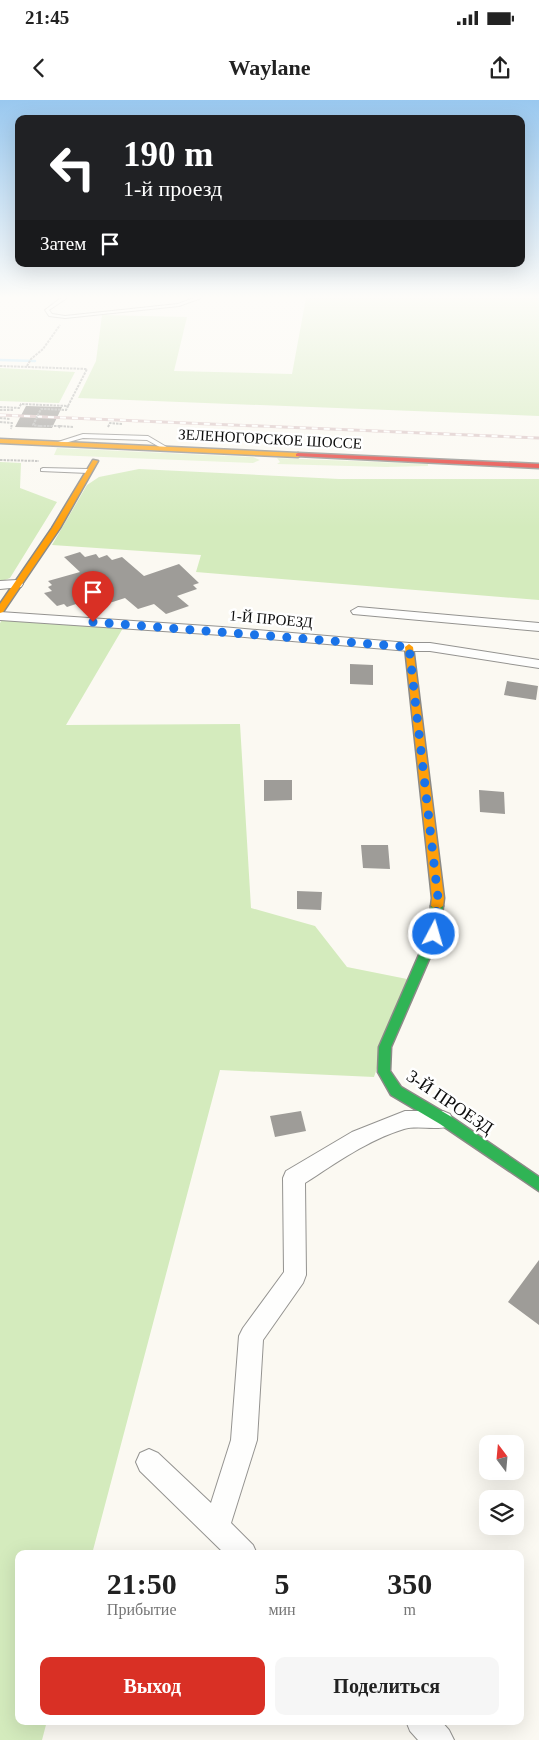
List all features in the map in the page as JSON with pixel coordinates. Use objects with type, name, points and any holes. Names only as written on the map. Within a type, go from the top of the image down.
[{"type":"street","name":"ЗЕЛЕНОГОРСКОЕ ШОССЕ","points":[[1,451],[16,442],[539,466]]},
{"type":"street","points":[[255,454],[266,457],[269,461],[263,465]]},
{"type":"street","points":[[0,610],[56,528],[88,471],[100,461],[47,460]]},
{"type":"street","name":"ЗЕЛЕНОГОРСКОЕ ШОССЕ","points":[[371,470],[539,473]]},
{"type":"street","points":[[0,585],[17,584]]},
{"type":"street","points":[[358,611],[428,632],[539,627]]},
{"type":"street","name":"1-Й ПРОЕЗД","points":[[0,616],[222,631],[409,647],[428,632],[539,664]]},
{"type":"street","name":"3-Й ПРОЕЗД","points":[[409,647],[438,898],[434,934],[385,1048],[384,1072],[396,1091],[445,1120],[539,1184]]},
{"type":"street","points":[[216,1527],[244,1440],[251,1336],[295,1275],[294,1178],[359,1138],[405,1120],[445,1120]]},
{"type":"street","points":[[149,1462],[240,1550]]},
{"type":"street","points":[[424,1725],[439,1740]]},
{"type":"lane","points":[[43,470],[88,471]]},
{"type":"path","points":[[56,426],[33,425],[41,409],[66,410],[84,375]]},
{"type":"path","points":[[0,408],[19,408],[21,404],[68,406]]},
{"type":"path","points":[[0,408],[13,410]]},
{"type":"path","points":[[0,418],[10,419]]},
{"type":"path","points":[[0,422],[12,423]]},
{"type":"path","points":[[1,451],[47,460]]},
{"type":"green space","points":[[0,375],[74,375],[59,403],[0,401]]},
{"type":"green space","points":[[89,375],[539,375],[539,416],[78,398]]},
{"type":"green space","points":[[57,448],[253,457],[260,460],[253,463],[54,455]]},
{"type":"green space","points":[[277,458],[428,464],[428,466],[386,467],[277,464],[280,462]]},
{"type":"green space","points":[[0,462],[21,463],[20,488],[57,502],[10,578],[0,582]]},
{"type":"green space","points":[[139,469],[339,479],[539,479],[539,600],[196,572],[201,555],[52,545],[87,485],[99,477]]},
{"type":"green space","points":[[2,620],[123,628],[66,725],[240,724],[251,908],[315,926],[347,967],[407,979],[374,1077],[220,1070],[93,1550],[15,1550],[15,1725],[46,1725],[42,1740],[0,1740],[0,623]]},
{"type":"building","points":[[26,406],[62,407],[52,428],[15,427]]},
{"type":"building","points":[[80,552],[85,557],[96,554],[99,558],[107,555],[112,560],[122,557],[144,576],[179,564],[199,583],[193,585],[197,589],[177,596],[189,606],[166,614],[154,604],[138,609],[125,598],[94,608],[91,605],[80,608],[76,604],[67,607],[64,604],[57,606],[44,593],[52,591],[48,587],[52,585],[48,581],[80,572],[64,557]]},
{"type":"building","points":[[350,664],[373,665],[373,685],[350,684]]},
{"type":"building","points":[[507,681],[538,686],[536,700],[504,695]]},
{"type":"building","points":[[264,780],[292,780],[292,800],[264,801]]},
{"type":"building","points":[[479,790],[504,792],[505,814],[480,812]]},
{"type":"building","points":[[361,845],[388,845],[390,869],[363,868]]},
{"type":"building","points":[[297,891],[322,892],[321,910],[297,909]]},
{"type":"building","points":[[301,1111],[306,1131],[275,1137],[270,1116]]},
{"type":"building","points":[[539,1260],[539,1325],[508,1302]]},
{"type":"railway","points":[[0,415],[539,438]]},
{"type":"traffic: fast","points":[[437,906],[434,934],[385,1047],[384,1072],[396,1091],[445,1120],[539,1185]]},
{"type":"traffic: slow","points":[[0,441],[298,455]]},
{"type":"traffic: slow","points":[[0,610],[56,528],[95,461]]},
{"type":"traffic: slow","points":[[409,647],[438,898],[437,906]]},
{"type":"traffic: jam","points":[[298,455],[539,466]]},
{"type":"route","points":[[93,622],[409,647],[438,898],[434,934]]}]
